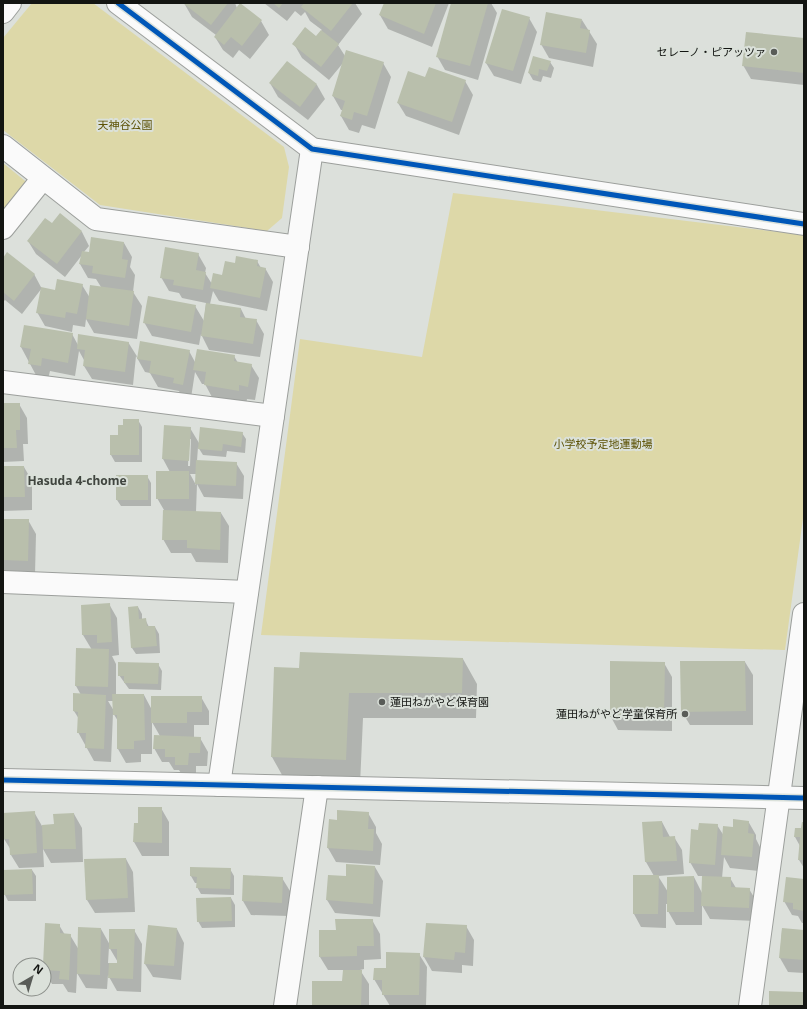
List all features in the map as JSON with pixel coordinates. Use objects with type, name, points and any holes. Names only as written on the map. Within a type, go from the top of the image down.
[{"type":"street","points":[[3,12],[10,3]]},
{"type":"street","points":[[118,3],[312,149],[804,224]]},
{"type":"street","points":[[3,146],[96,219],[298,247]]},
{"type":"street","points":[[219,784],[312,149]]},
{"type":"street","points":[[3,228],[44,178]]},
{"type":"street","points":[[3,382],[273,416]]},
{"type":"street","points":[[3,582],[247,592]]},
{"type":"street","points":[[750,1006],[803,627]]},
{"type":"street","points":[[3,780],[804,798]]},
{"type":"street","points":[[285,1006],[317,787]]},
{"type":"green space","name":"天神谷公園","points":[[32,3],[93,3],[284,147],[289,167],[282,218],[267,231],[100,205],[3,130],[3,38]]},
{"type":"green space","points":[[3,163],[30,185],[3,218]]},
{"type":"green space","name":"小学校予定地運動場","points":[[453,193],[804,235],[804,511],[785,650],[261,635],[300,339],[422,357]]},
{"type":"building","points":[[183,3],[228,3],[211,25]]},
{"type":"building","points":[[240,3],[262,20],[242,46],[231,37],[224,45],[214,37]]},
{"type":"building","points":[[273,3],[283,3],[279,8]]},
{"type":"building","points":[[304,3],[353,3],[331,31],[301,7]]},
{"type":"building","points":[[384,3],[436,3],[424,34],[379,15]]},
{"type":"building","points":[[451,3],[488,3],[470,66],[436,57]]},
{"type":"building","points":[[502,9],[530,17],[513,71],[485,63]]},
{"type":"building","points":[[546,12],[582,19],[580,28],[590,30],[586,53],[540,45]]},
{"type":"building","points":[[305,27],[316,36],[321,30],[339,44],[321,67],[292,44]]},
{"type":"building","name":"セレーノ・ピアッツァ","points":[[746,32],[804,38],[804,73],[742,66]]},
{"type":"building","points":[[346,50],[384,62],[367,116],[354,112],[352,120],[340,116],[345,101],[332,96]]},
{"type":"building","points":[[533,56],[551,61],[547,71],[539,69],[538,76],[528,73]]},
{"type":"building","points":[[287,61],[317,84],[300,107],[269,83]]},
{"type":"building","points":[[429,67],[466,80],[452,122],[397,103],[408,71],[425,77]]},
{"type":"building","points":[[60,213],[82,231],[57,264],[27,241],[45,218],[52,223]]},
{"type":"building","points":[[91,237],[124,242],[122,259],[128,260],[125,278],[92,273],[93,266],[79,264],[82,251],[89,252]]},
{"type":"building","points":[[165,247],[199,253],[196,270],[206,272],[203,290],[173,285],[174,280],[160,278]]},
{"type":"building","points":[[7,252],[35,274],[14,301],[3,292],[3,258]]},
{"type":"building","points":[[236,256],[258,260],[257,266],[266,268],[260,298],[210,288],[213,273],[222,275],[225,261],[235,263]]},
{"type":"building","points":[[57,279],[83,284],[77,314],[66,312],[65,318],[36,313],[41,287],[55,290]]},
{"type":"building","points":[[90,285],[134,291],[129,326],[86,319]]},
{"type":"building","points":[[148,296],[196,305],[191,332],[143,323]]},
{"type":"building","points":[[206,303],[241,308],[240,317],[257,319],[253,344],[201,336]]},
{"type":"building","points":[[24,325],[73,333],[68,363],[42,358],[41,366],[28,364],[31,349],[20,347]]},
{"type":"building","points":[[78,334],[129,342],[125,372],[83,366],[85,350],[77,349]]},
{"type":"building","points":[[140,341],[190,350],[183,385],[173,383],[174,378],[149,373],[151,361],[137,359]]},
{"type":"building","points":[[197,349],[235,355],[234,361],[252,364],[248,387],[239,385],[239,391],[204,385],[206,372],[193,370]]},
{"type":"building","points":[[3,403],[20,403],[20,430],[16,430],[17,448],[3,448]]},
{"type":"building","points":[[123,419],[139,419],[139,455],[110,455],[110,435],[118,435],[118,425],[123,425]]},
{"type":"building","points":[[164,425],[191,427],[189,461],[162,459]]},
{"type":"building","points":[[200,427],[243,432],[241,447],[223,444],[222,451],[198,449]]},
{"type":"building","points":[[196,460],[237,462],[236,486],[195,484]]},
{"type":"building","points":[[3,466],[24,466],[25,497],[3,497]]},
{"type":"building","points":[[156,471],[189,471],[189,499],[156,499]]},
{"type":"building","points":[[116,475],[148,475],[148,500],[116,500]]},
{"type":"building","points":[[163,510],[221,512],[220,550],[187,548],[187,540],[162,540]]},
{"type":"building","points":[[3,519],[29,519],[28,561],[3,560]]},
{"type":"building","points":[[110,603],[112,642],[97,643],[97,635],[82,635],[81,605]]},
{"type":"building","points":[[138,606],[139,619],[146,618],[147,626],[155,626],[157,646],[131,648],[128,607]]},
{"type":"building","points":[[76,648],[109,649],[108,687],[75,686]]},
{"type":"building","points":[[300,652],[463,658],[462,693],[349,693],[346,760],[271,757],[274,667],[299,668]]},
{"type":"building","points":[[610,661],[665,662],[664,717],[610,717]]},
{"type":"building","points":[[680,661],[745,661],[746,711],[681,712]]},
{"type":"building","points":[[118,662],[159,663],[158,684],[124,683],[124,676],[118,676]]},
{"type":"building","points":[[73,693],[106,695],[104,749],[85,748],[86,733],[77,733],[78,712],[73,711]]},
{"type":"building","points":[[112,694],[144,694],[145,740],[134,741],[134,749],[117,749],[117,715],[113,715]]},
{"type":"building","points":[[151,696],[202,696],[202,712],[187,712],[187,723],[151,723]]},
{"type":"building","points":[[154,735],[201,737],[200,753],[189,753],[188,765],[175,765],[175,757],[165,757],[165,749],[153,749]]},
{"type":"building","points":[[138,807],[162,807],[162,843],[133,842],[134,823],[138,823]]},
{"type":"building","points":[[337,810],[369,812],[368,829],[374,829],[373,851],[327,848],[329,819],[337,820]]},
{"type":"building","points":[[35,811],[37,853],[10,855],[9,839],[3,839],[3,813]]},
{"type":"building","points":[[74,813],[76,849],[43,849],[42,825],[54,824],[53,814]]},
{"type":"building","points":[[733,819],[749,821],[748,833],[754,834],[752,857],[721,855],[723,826],[733,827]]},
{"type":"building","points":[[662,821],[663,837],[675,836],[677,861],[645,862],[642,822]]},
{"type":"building","points":[[802,822],[804,822],[804,860],[798,860],[800,837],[794,837],[795,828],[801,828]]},
{"type":"building","points":[[699,823],[718,824],[715,865],[689,863],[691,829],[698,830]]},
{"type":"building","points":[[126,858],[128,898],[86,900],[84,859]]},
{"type":"building","points":[[346,864],[375,866],[373,904],[326,900],[328,875],[346,876]]},
{"type":"building","points":[[190,867],[231,868],[230,889],[196,888],[197,877],[190,876]]},
{"type":"building","points":[[32,869],[33,894],[4,895],[3,870]]},
{"type":"building","points":[[243,875],[283,877],[282,903],[242,901]]},
{"type":"building","points":[[633,875],[659,875],[658,914],[633,914]]},
{"type":"building","points":[[694,876],[694,912],[667,912],[667,877]]},
{"type":"building","points":[[702,876],[731,877],[731,887],[750,888],[749,908],[701,906]]},
{"type":"building","points":[[786,877],[804,879],[804,911],[793,909],[793,903],[783,902]]},
{"type":"building","points":[[231,897],[232,921],[197,922],[196,898]]},
{"type":"building","points":[[335,919],[373,919],[374,946],[357,946],[357,956],[319,957],[319,930],[336,930]]},
{"type":"building","points":[[45,923],[60,924],[60,933],[71,934],[69,980],[59,979],[60,971],[52,970],[52,957],[43,957]]},
{"type":"building","points":[[426,923],[467,925],[465,953],[455,952],[454,960],[423,957]]},
{"type":"building","points":[[148,925],[177,928],[174,966],[144,964]]},
{"type":"building","points":[[78,927],[101,928],[100,975],[77,974]]},
{"type":"building","points":[[782,928],[804,930],[804,960],[779,958]]},
{"type":"building","points":[[109,929],[135,929],[133,979],[108,978],[109,963],[117,963],[117,949],[109,949]]},
{"type":"building","points":[[386,952],[420,953],[419,995],[382,995],[382,980],[373,980],[374,968],[386,968]]},
{"type":"building","points":[[343,970],[362,970],[361,1006],[312,1006],[312,981],[342,981]]},
{"type":"building","points":[[769,991],[803,992],[803,1006],[769,1006]]},
{"type":"cycle path","points":[[118,3],[312,149],[804,224]]},
{"type":"cycle path","points":[[3,780],[804,798]]},
{"type":"place","name":"セレーノ・ピアッツァ","points":[[774,52]]},
{"type":"place","name":"蓮田ねがやど保育園","points":[[382,702]]},
{"type":"place","name":"蓮田ねがやど学童保育所","points":[[685,714]]},
{"type":"district","name":"Hasuda 4-chome","points":[[77,481]]}]
